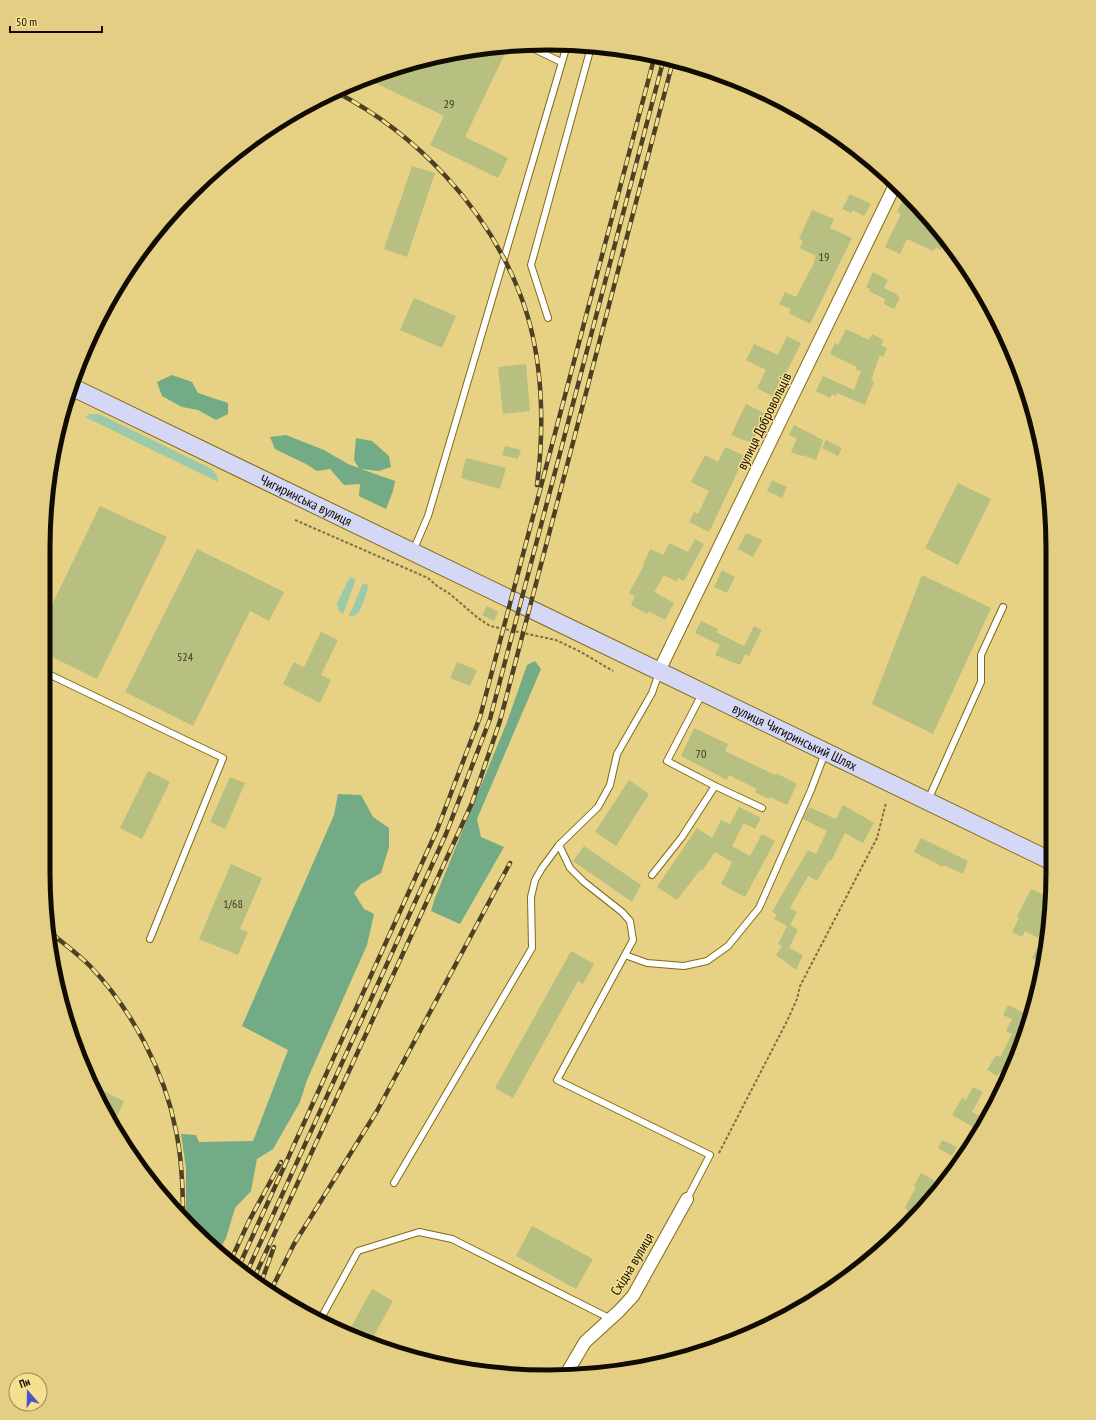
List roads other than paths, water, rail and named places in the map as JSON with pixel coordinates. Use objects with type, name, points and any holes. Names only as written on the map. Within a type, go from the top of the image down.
[{"type":"main road","name":"Чигиринська вулиця","points":[[76,389],[540,614]]},
{"type":"main road","name":"вулиця Чигиринський Шлях","points":[[540,614],[1046,859]]},
{"type":"street","name":"вулиця Добровольців","points":[[659,671],[893,189]]},
{"type":"street","name":"Східна вулиця","points":[[569,1369],[585,1342],[611,1319],[633,1296],[687,1199]]},
{"type":"lane","points":[[537,50],[561,62]]},
{"type":"lane","points":[[413,552],[428,516],[565,51]]},
{"type":"lane","points":[[548,318],[531,265],[590,52]]},
{"type":"lane","points":[[928,801],[981,682],[980,655],[1003,607]]},
{"type":"lane","points":[[394,1183],[532,948],[531,897],[542,868],[559,845],[598,807],[610,785],[617,754],[652,693],[659,671]]},
{"type":"lane","points":[[50,675],[223,758],[150,940]]},
{"type":"lane","points":[[703,693],[667,761],[762,808]]},
{"type":"lane","points":[[625,955],[647,963],[684,966],[707,962],[728,946],[759,908],[811,790],[826,752]]},
{"type":"lane","points":[[652,875],[682,837],[715,786]]},
{"type":"lane","points":[[559,845],[570,868],[584,882],[622,912],[630,922],[633,940],[557,1080],[710,1155],[687,1199]]},
{"type":"lane","points":[[322,1316],[358,1251],[419,1232],[452,1239],[611,1319]]},
{"type":"railway","points":[[240,1263],[437,830],[480,717],[653,62]]},
{"type":"railway","points":[[248,1269],[446,834],[490,719],[662,64]]},
{"type":"railway","points":[[256,1275],[472,803],[500,721],[672,66]]},
{"type":"railway","points":[[341,95],[366,109],[394,129],[446,176],[469,203],[489,232],[506,262],[528,316],[538,364],[541,438],[537,485]]},
{"type":"railway","points":[[273,1287],[294,1244],[377,1111],[510,863]]},
{"type":"railway","points":[[54,935],[90,966],[120,1002],[145,1043],[155,1064],[171,1109],[180,1152],[183,1210]]},
{"type":"railway","points":[[233,1257],[249,1221],[281,1162]]},
{"type":"railway","points":[[262,1280],[274,1247]]}]
